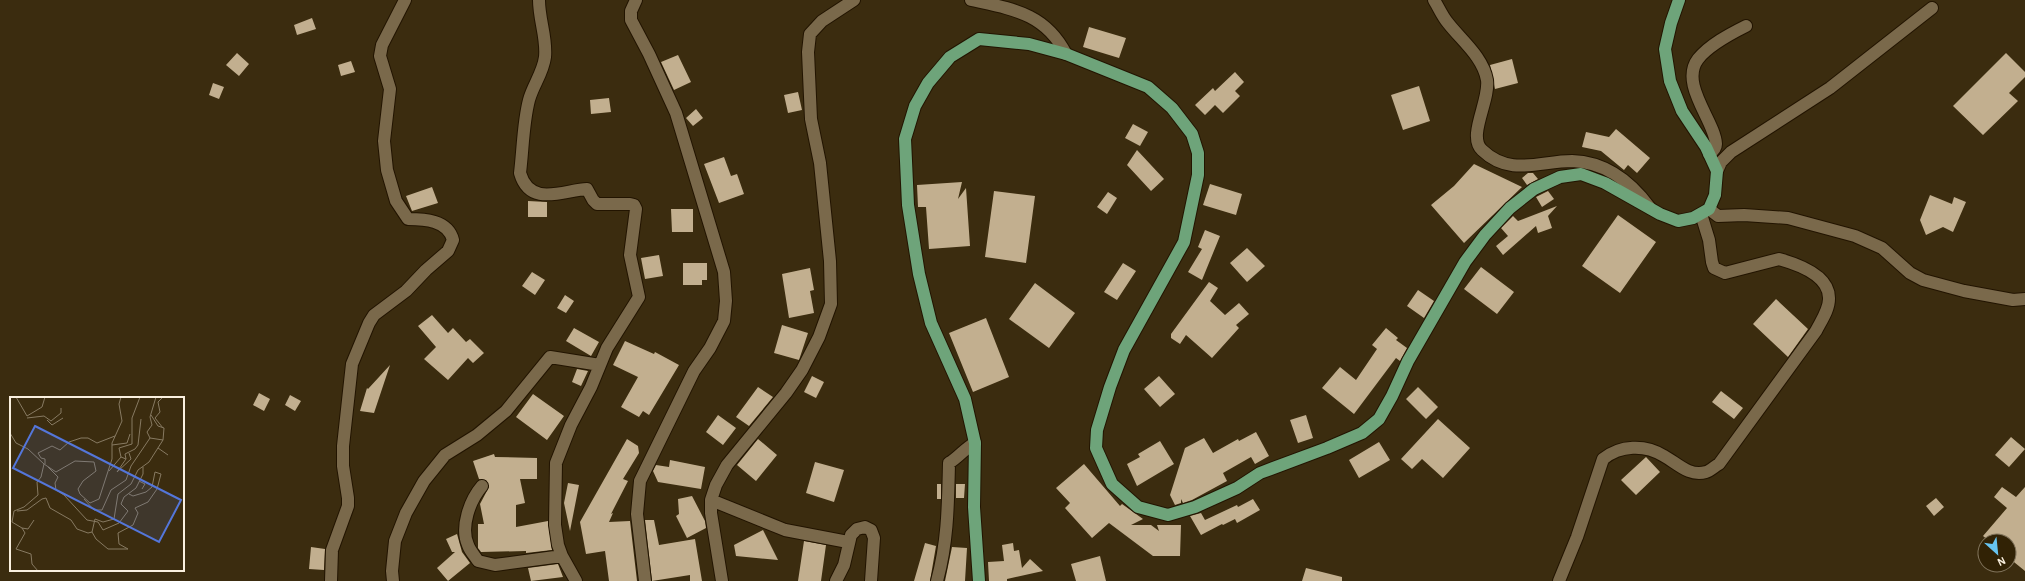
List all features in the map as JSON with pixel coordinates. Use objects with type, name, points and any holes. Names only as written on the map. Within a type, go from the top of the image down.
[{"type":"main road","points":[[979,581],[974,507],[975,443],[964,399],[931,323],[919,274],[908,205],[905,139],[915,106],[928,83],[950,57],[979,39],[1029,44],[1066,54],[1148,87],[1172,108],[1192,134],[1198,153],[1198,175],[1184,242],[1124,350],[1110,387],[1097,430],[1096,448],[1112,484],[1138,507],[1168,515],[1195,507],[1237,488],[1260,473],[1362,433],[1378,419],[1392,396],[1408,361],[1465,262],[1485,235],[1510,208],[1534,189],[1560,178],[1581,174],[1605,183],[1650,208],[1678,221],[1693,218],[1705,212],[1714,195],[1717,171],[1709,154],[1682,110],[1670,81],[1666,49],[1671,23],[1679,0]]},
{"type":"street","points":[[331,581],[332,550],[348,506],[343,466],[343,446],[352,364],[369,323],[374,315],[406,291],[435,261],[448,251],[453,240],[449,230],[429,219],[408,219],[396,201],[387,170],[384,140],[390,90],[380,56],[382,45],[405,0]]},
{"type":"street","points":[[539,0],[539,12],[545,40],[545,58],[540,76],[533,87],[529,100],[520,173],[522,180],[536,192],[554,195],[587,189],[597,204],[630,204],[636,209],[630,255],[639,297],[607,348],[571,424],[556,463],[555,525],[562,556],[576,581]]},
{"type":"street","points":[[636,0],[631,11],[631,20],[649,54],[676,112],[724,272],[726,301],[724,321],[710,348],[694,371],[640,480],[637,514],[645,581]]},
{"type":"street","points":[[722,581],[711,513],[711,500],[716,486],[727,465],[786,393],[802,370],[819,337],[831,304],[830,261],[820,163],[811,119],[808,52],[810,34],[822,21],[854,0]]},
{"type":"street","points":[[971,0],[1017,11],[1033,17],[1058,40],[1066,54]]},
{"type":"street","points":[[1434,0],[1447,22],[1478,58],[1487,79],[1486,102],[1476,135],[1480,149],[1487,155],[1510,165],[1522,167],[1573,161],[1607,169],[1621,177],[1630,185],[1650,208]]},
{"type":"street","points":[[1717,171],[1721,162],[1731,152],[1830,88],[1932,8]]},
{"type":"street","points":[[1709,154],[1716,144],[1712,130],[1698,100],[1694,84],[1694,71],[1697,61],[1710,49],[1746,26]]},
{"type":"street","points":[[1559,581],[1577,537],[1603,459],[1611,452],[1624,448],[1642,448],[1663,455],[1679,467],[1692,472],[1706,472],[1719,464],[1816,331],[1825,314],[1829,298],[1825,285],[1817,275],[1787,261],[1779,259],[1725,273],[1719,271],[1712,262],[1705,212],[1718,216],[1744,215],[1788,218],[1855,236],[1882,248],[1910,273],[1923,280],[1964,291],[2013,300],[2025,299]]},
{"type":"street","points":[[393,581],[392,571],[395,541],[406,513],[424,481],[445,455],[478,435],[506,411],[550,357],[600,365]]},
{"type":"street","points":[[937,581],[945,551],[949,463],[959,456],[968,446],[975,443]]},
{"type":"street","points":[[482,486],[475,494],[465,528],[467,544],[478,562],[495,565],[562,556]]},
{"type":"street","points":[[711,500],[785,530],[848,542]]},
{"type":"street","points":[[836,581],[844,565],[848,542],[851,535],[857,529],[865,527],[871,530],[874,538],[871,581]]},
{"type":"building","points":[[312,18],[316,29],[297,35],[294,25]]},
{"type":"building","points":[[1089,27],[1126,38],[1119,58],[1083,47]]},
{"type":"building","points":[[237,53],[249,64],[239,76],[226,65]]},
{"type":"building","points":[[2006,53],[2025,72],[2025,77],[2009,93],[2018,101],[1983,135],[1953,106]]},
{"type":"building","points":[[678,55],[691,82],[674,90],[661,62]]},
{"type":"building","points":[[1512,59],[1518,83],[1495,89],[1490,65]]},
{"type":"building","points":[[351,61],[355,72],[341,76],[338,65]]},
{"type":"building","points":[[1235,72],[1244,82],[1235,91],[1240,96],[1223,113],[1215,105],[1205,115],[1195,105],[1213,88],[1215,91]]},
{"type":"building","points":[[213,83],[224,87],[219,99],[209,95]]},
{"type":"building","points":[[1419,86],[1430,121],[1403,130],[1391,95]]},
{"type":"building","points":[[798,92],[802,110],[788,113],[784,95]]},
{"type":"building","points":[[609,98],[611,112],[591,114],[590,100]]},
{"type":"building","points":[[696,109],[703,118],[693,126],[686,118]]},
{"type":"building","points":[[1133,124],[1148,132],[1140,146],[1125,138]]},
{"type":"building","points":[[1616,129],[1650,158],[1637,173],[1628,165],[1624,170],[1601,151],[1582,147],[1586,132],[1609,137]]},
{"type":"building","points":[[1137,150],[1164,179],[1151,191],[1127,165]]},
{"type":"building","points":[[724,157],[731,176],[737,174],[744,194],[719,203],[704,164]]},
{"type":"building","points":[[1474,164],[1522,187],[1464,243],[1431,205],[1454,186]]},
{"type":"building","points":[[1528,173],[1533,173],[1538,179],[1527,185],[1522,178]]},
{"type":"building","points":[[962,182],[958,199],[966,188],[970,246],[929,249],[926,207],[918,207],[917,185]]},
{"type":"building","points":[[1210,184],[1242,194],[1236,215],[1203,205]]},
{"type":"building","points":[[432,187],[438,203],[412,211],[406,196]]},
{"type":"building","points":[[994,191],[1035,196],[1026,263],[985,257]]},
{"type":"building","points":[[1548,191],[1554,199],[1542,207],[1536,197]]},
{"type":"building","points":[[1108,192],[1117,198],[1107,214],[1097,207]]},
{"type":"building","points":[[1930,195],[1952,204],[1954,197],[1966,202],[1953,232],[1943,227],[1926,235],[1920,220]]},
{"type":"building","points":[[528,201],[547,202],[547,217],[528,217]]},
{"type":"building","points":[[1557,206],[1548,216],[1552,228],[1538,233],[1536,226],[1503,255],[1496,246],[1508,236],[1501,228],[1513,216],[1518,221]]},
{"type":"building","points":[[671,209],[693,209],[693,232],[672,232]]},
{"type":"building","points":[[1618,215],[1656,242],[1620,293],[1582,266]]},
{"type":"building","points":[[1205,230],[1220,236],[1202,280],[1188,272],[1202,249],[1198,247]]},
{"type":"building","points":[[1247,248],[1265,266],[1247,282],[1230,263]]},
{"type":"building","points":[[659,255],[663,276],[645,279],[641,258]]},
{"type":"building","points":[[683,263],[707,263],[707,280],[702,280],[702,285],[683,285]]},
{"type":"building","points":[[1123,263],[1136,271],[1117,300],[1104,292]]},
{"type":"building","points":[[1481,267],[1514,292],[1497,314],[1464,289]]},
{"type":"building","points":[[810,268],[814,290],[810,291],[814,313],[789,318],[782,274]]},
{"type":"building","points":[[532,272],[545,280],[535,295],[522,286]]},
{"type":"building","points":[[1209,282],[1218,288],[1210,301],[1225,315],[1239,303],[1249,314],[1236,325],[1239,328],[1212,358],[1186,335],[1180,344],[1171,338],[1171,334]]},
{"type":"building","points":[[1035,283],[1075,313],[1049,348],[1009,319]]},
{"type":"building","points":[[1418,290],[1434,301],[1424,318],[1407,306]]},
{"type":"building","points":[[565,295],[574,301],[566,313],[557,308]]},
{"type":"building","points":[[1776,299],[1808,329],[1788,357],[1753,324]]},
{"type":"building","points":[[432,315],[448,333],[453,328],[466,342],[470,339],[484,353],[473,363],[468,358],[448,380],[424,359],[436,347],[418,326]]},
{"type":"building","points":[[986,318],[1009,377],[973,392],[949,333]]},
{"type":"building","points":[[782,325],[808,333],[799,360],[774,353]]},
{"type":"building","points":[[574,328],[599,342],[591,356],[566,341]]},
{"type":"building","points":[[1386,328],[1398,338],[1396,340],[1407,348],[1400,361],[1396,358],[1354,414],[1322,388],[1340,367],[1356,380],[1377,349],[1372,345]]},
{"type":"building","points":[[625,341],[654,354],[655,352],[679,365],[649,415],[643,411],[639,417],[621,407],[638,377],[613,365]]},
{"type":"building","points":[[390,365],[374,413],[360,411],[367,388],[368,389]]},
{"type":"building","points":[[577,369],[588,371],[581,386],[572,382]]},
{"type":"building","points":[[812,376],[824,382],[816,398],[804,392]]},
{"type":"building","points":[[1159,376],[1175,394],[1160,407],[1144,389]]},
{"type":"building","points":[[758,387],[773,397],[749,426],[736,417]]},
{"type":"building","points":[[1418,387],[1438,407],[1426,419],[1406,399]]},
{"type":"building","points":[[1721,391],[1743,408],[1734,419],[1712,402]]},
{"type":"building","points":[[259,393],[270,399],[264,411],[253,405]]},
{"type":"building","points":[[533,394],[564,416],[547,440],[516,417]]},
{"type":"building","points":[[290,395],[301,401],[295,411],[285,405]]},
{"type":"building","points":[[718,415],[736,428],[723,445],[706,432]]},
{"type":"building","points":[[1306,415],[1313,438],[1298,443],[1290,420]]},
{"type":"building","points":[[1438,419],[1470,448],[1443,478],[1422,459],[1412,469],[1401,459]]},
{"type":"building","points":[[1256,432],[1269,456],[1255,464],[1251,457],[1223,473],[1227,481],[1192,500],[1183,503],[1181,499],[1181,503],[1175,505],[1170,495],[1185,448],[1204,438],[1213,453],[1238,439],[1239,441]]},
{"type":"building","points":[[2011,437],[2025,449],[2009,467],[1995,455]]},
{"type":"building","points":[[627,439],[638,446],[639,453],[623,479],[628,481],[611,514],[613,513],[609,522],[630,521],[637,581],[609,581],[605,551],[586,554],[580,522]]},
{"type":"building","points":[[758,439],[777,455],[756,481],[737,465]]},
{"type":"building","points":[[1160,441],[1174,464],[1137,486],[1127,464],[1140,457],[1138,454]]},
{"type":"building","points":[[1379,442],[1390,460],[1359,478],[1349,460]]},
{"type":"building","points":[[494,454],[495,457],[537,458],[537,479],[520,479],[525,503],[516,505],[516,527],[548,521],[552,550],[526,553],[526,551],[481,552],[478,548],[478,524],[484,524],[480,504],[489,487],[486,480],[479,479],[473,461]]},
{"type":"building","points":[[1646,457],[1660,472],[1636,495],[1621,480]]},
{"type":"building","points":[[670,460],[705,467],[701,489],[658,482],[653,471],[656,465],[669,467]]},
{"type":"building","points":[[815,462],[844,470],[834,502],[806,493]]},
{"type":"building","points":[[1084,464],[1120,506],[1122,504],[1143,519],[1131,525],[1151,525],[1159,531],[1157,525],[1181,525],[1180,556],[1153,556],[1109,523],[1092,538],[1065,508],[1070,503],[1056,488]]},
{"type":"building","points":[[568,483],[579,485],[570,531],[564,503]]},
{"type":"building","points":[[937,484],[941,484],[941,499],[937,499]]},
{"type":"building","points":[[956,484],[965,484],[964,498],[956,498]]},
{"type":"building","points":[[2002,487],[2016,497],[2025,487],[2025,571],[2017,564],[2017,533],[1986,533],[2007,508],[1994,497]]},
{"type":"building","points":[[692,496],[705,521],[706,528],[687,538],[676,516],[679,514],[678,499]]},
{"type":"building","points":[[1936,498],[1944,507],[1934,516],[1926,506]]},
{"type":"building","points":[[1253,499],[1260,510],[1237,523],[1235,519],[1201,535],[1190,516],[1201,513],[1205,520],[1237,505],[1238,507]]},
{"type":"building","points":[[645,520],[654,520],[659,545],[695,539],[702,581],[690,581],[690,575],[652,581]]},
{"type":"building","points":[[763,530],[778,560],[736,556],[734,545]]},
{"type":"building","points":[[457,534],[462,552],[470,563],[448,581],[437,568],[455,552],[452,552],[446,539]]},
{"type":"building","points":[[804,541],[826,545],[821,581],[798,581]]},
{"type":"building","points":[[925,543],[936,546],[930,581],[914,581]]},
{"type":"building","points":[[1013,543],[1014,551],[1019,550],[1022,568],[1030,559],[1043,571],[1007,579],[1007,581],[989,581],[988,562],[1004,561],[1002,545]]},
{"type":"building","points":[[311,547],[325,549],[324,570],[309,569]]},
{"type":"building","points":[[952,547],[967,548],[965,581],[945,581]]},
{"type":"building","points":[[1100,556],[1106,581],[1076,581],[1071,564]]},
{"type":"building","points":[[558,564],[563,577],[531,581],[528,568]]},
{"type":"building","points":[[1306,568],[1342,577],[1342,581],[1302,581]]}]
